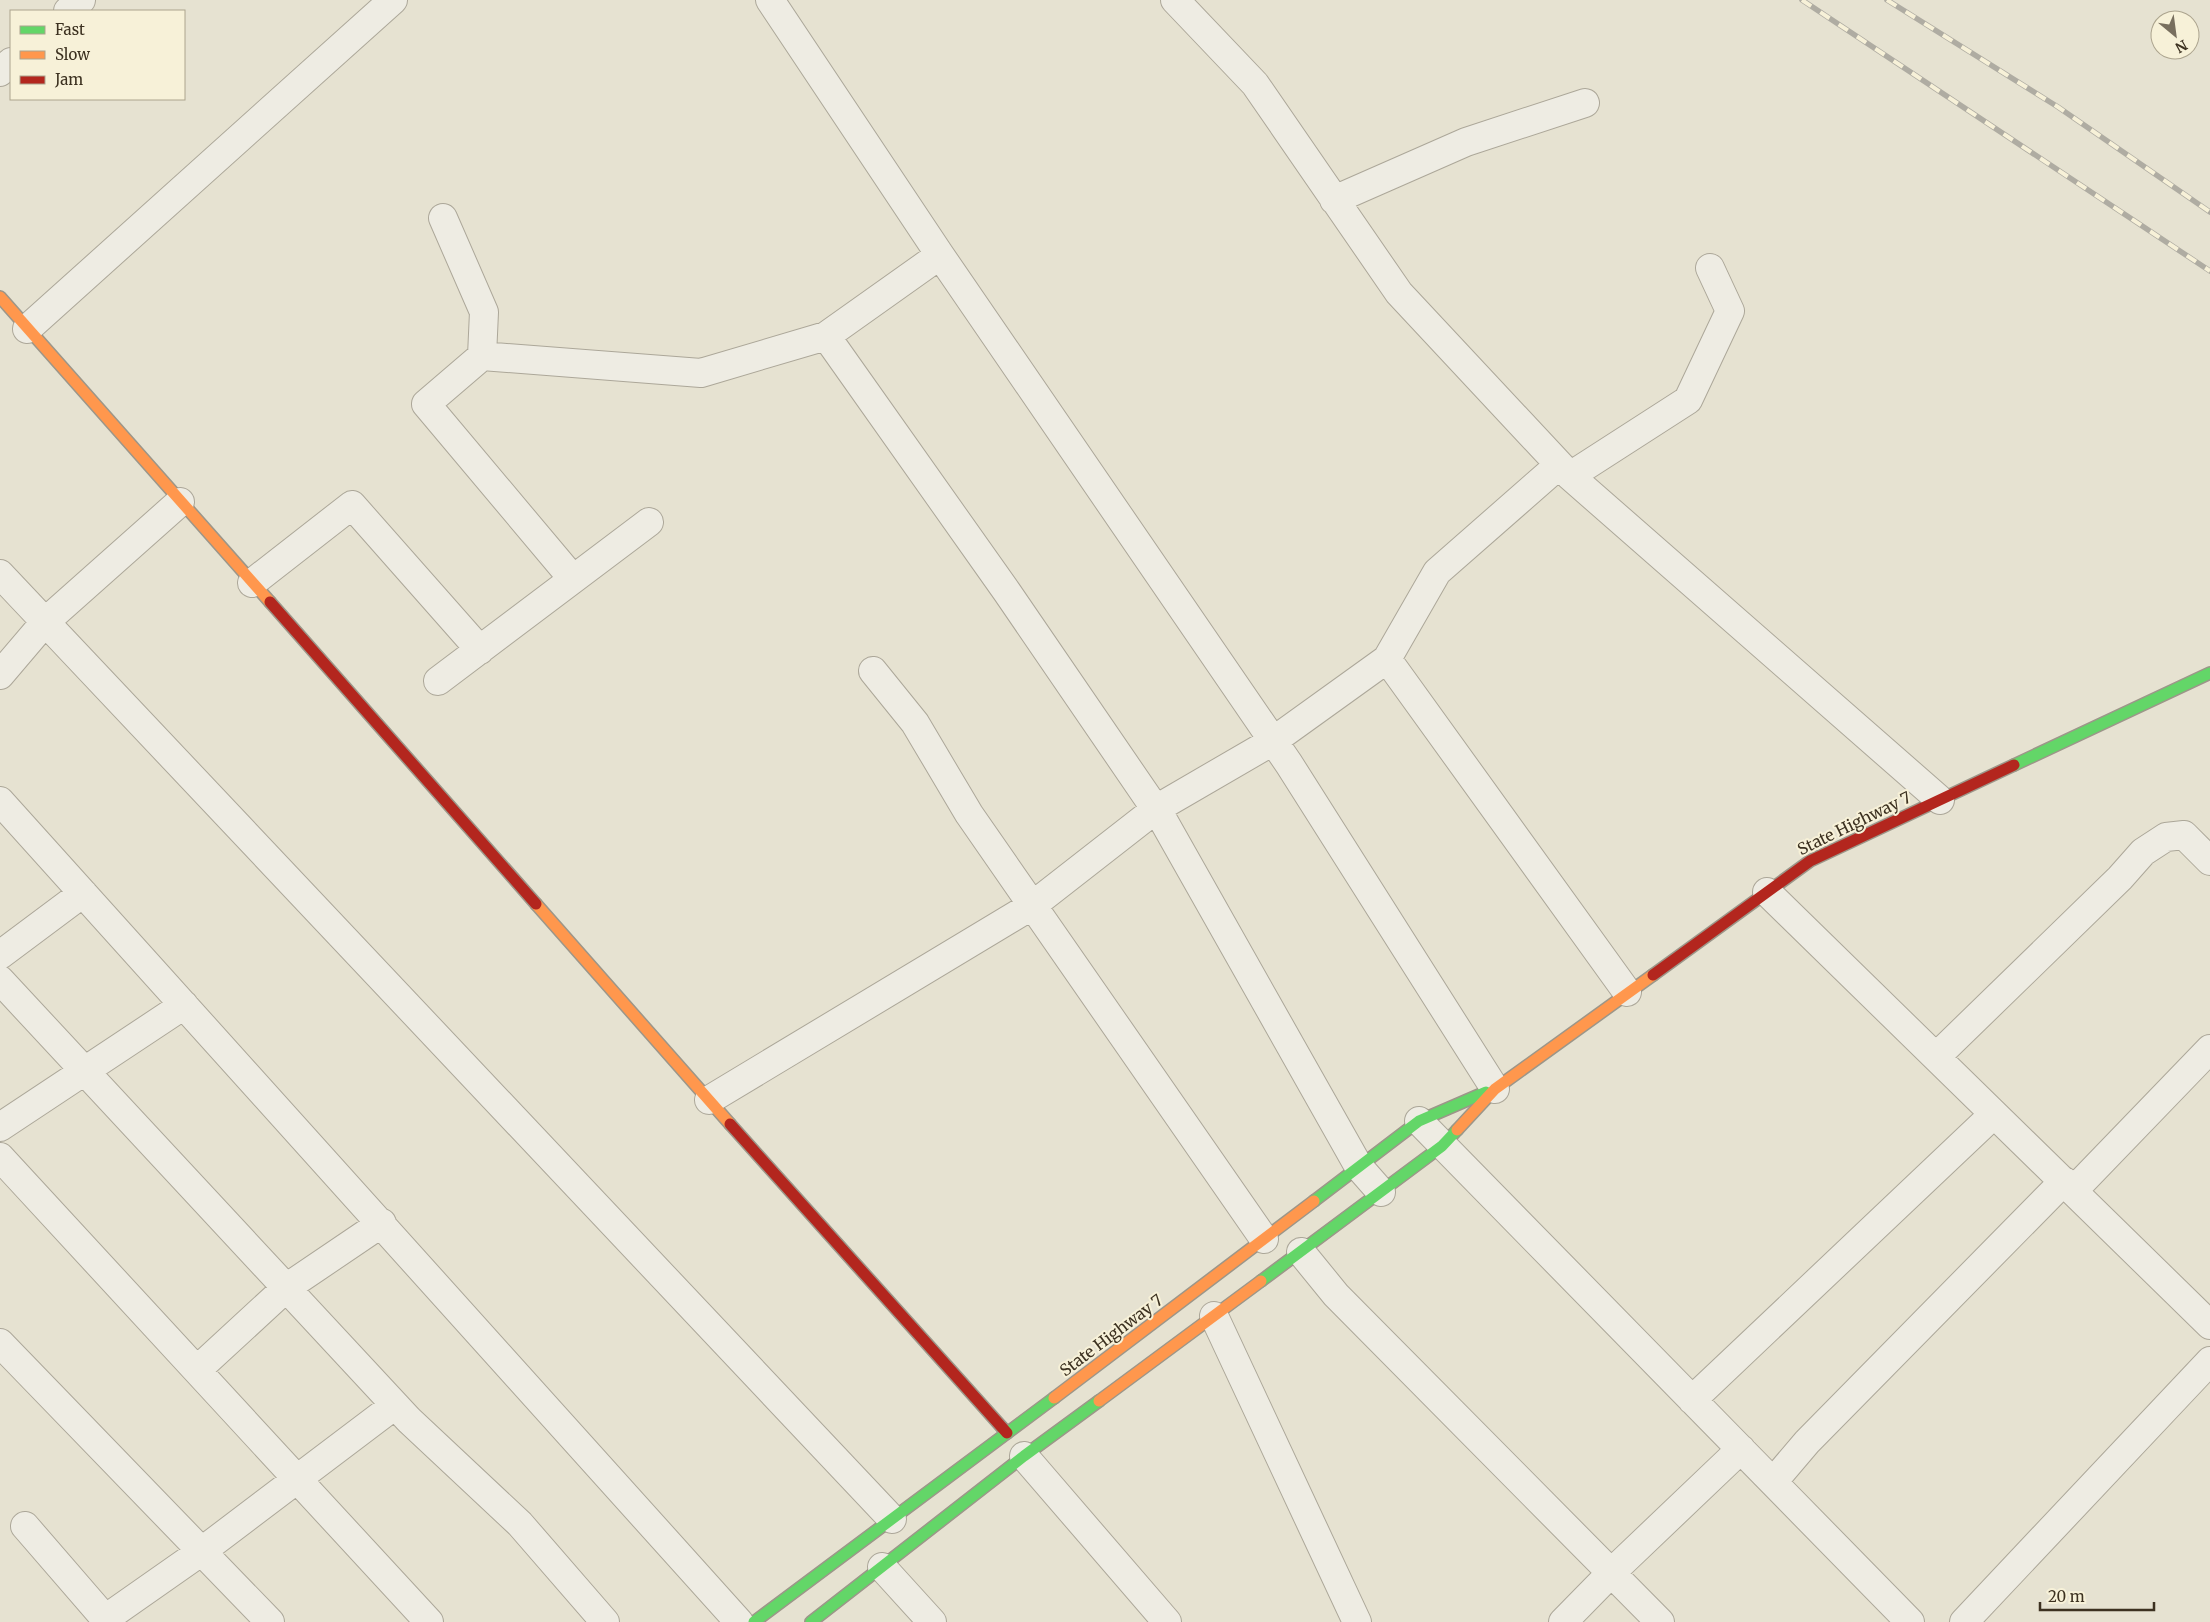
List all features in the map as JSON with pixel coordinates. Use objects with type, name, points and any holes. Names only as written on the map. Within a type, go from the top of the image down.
[{"type":"main road","points":[[0,297],[709,1100],[1007,1434]]},
{"type":"main road","name":"State Highway 7","points":[[811,1622],[1024,1456],[1442,1146],[1495,1089],[1810,861],[2210,673]]},
{"type":"main road","name":"State Highway 7","points":[[754,1622],[1007,1434],[1419,1121],[1495,1089]]},
{"type":"street","points":[[69,10],[80,0]]},
{"type":"street","points":[[27,329],[393,0]]},
{"type":"street","points":[[770,0],[940,255],[1273,741],[1495,1089]]},
{"type":"street","points":[[1175,0],[1255,84],[1399,294],[1565,470],[1940,800]]},
{"type":"street","points":[[0,72],[10,63]]},
{"type":"street","points":[[1334,200],[1466,142],[1585,103]]},
{"type":"street","points":[[443,218],[484,312],[482,356]]},
{"type":"street","points":[[573,579],[426,404],[482,356],[701,373],[826,336],[940,255]]},
{"type":"street","points":[[709,1100],[1033,905],[1156,809],[1273,741],[1387,659],[1437,572],[1565,470],[1688,400],[1730,311],[1710,268]]},
{"type":"street","points":[[826,336],[1156,809],[1359,1167],[1381,1192]]},
{"type":"street","points":[[0,675],[45,622],[180,502]]},
{"type":"street","points":[[252,583],[352,505],[480,650]]},
{"type":"street","points":[[438,682],[649,522]]},
{"type":"street","points":[[0,574],[892,1519]]},
{"type":"street","points":[[1387,659],[1627,992]]},
{"type":"street","points":[[874,671],[915,723],[969,814],[1264,1239]]},
{"type":"street","points":[[0,801],[382,1223],[739,1622]]},
{"type":"street","points":[[1936,1057],[2120,878],[2143,852],[2166,837],[2184,836],[2210,861]]},
{"type":"street","points":[[1767,892],[1994,1114],[2207,1317]]},
{"type":"street","points":[[0,955],[83,893]]},
{"type":"street","points":[[0,980],[395,1405],[520,1524],[605,1622]]},
{"type":"street","points":[[0,1127],[184,1005]]},
{"type":"street","points":[[1773,1482],[1807,1442],[2210,1050]]},
{"type":"street","points":[[1692,1400],[1994,1114]]},
{"type":"street","points":[[1419,1121],[1910,1622]]},
{"type":"street","points":[[0,1158],[429,1622]]},
{"type":"street","points":[[197,1370],[286,1288],[382,1223]]},
{"type":"street","points":[[1301,1252],[1336,1295],[1660,1622]]},
{"type":"street","points":[[1214,1316],[1357,1622]]},
{"type":"street","points":[[0,1343],[270,1622]]},
{"type":"street","points":[[1964,1622],[2210,1361]]},
{"type":"street","points":[[25,1526],[107,1620],[202,1551],[395,1405]]},
{"type":"street","points":[[1563,1622],[1612,1572],[1741,1449]]},
{"type":"street","points":[[1024,1456],[1167,1622]]},
{"type":"street","points":[[882,1567],[932,1622]]},
{"type":"railway","points":[[1802,0],[2210,271]]},
{"type":"railway","points":[[1887,0],[2058,107],[2210,212]]},
{"type":"traffic: fast","points":[[2014,765],[2210,673]]},
{"type":"traffic: fast","points":[[1314,1201],[1419,1121],[1486,1092]]},
{"type":"traffic: fast","points":[[1261,1281],[1442,1146],[1457,1130]]},
{"type":"traffic: fast","points":[[754,1622],[1054,1398]]},
{"type":"traffic: fast","points":[[811,1622],[1024,1456],[1099,1401]]},
{"type":"traffic: slow","points":[[0,297],[270,602]]},
{"type":"traffic: slow","points":[[536,904],[730,1124]]},
{"type":"traffic: slow","points":[[1457,1130],[1495,1089],[1653,975]]},
{"type":"traffic: slow","points":[[1054,1398],[1314,1201]]},
{"type":"traffic: slow","points":[[1099,1401],[1261,1281]]},
{"type":"traffic: jam","points":[[270,602],[536,904]]},
{"type":"traffic: jam","points":[[1653,975],[1810,861],[2014,765]]},
{"type":"traffic: jam","points":[[730,1124],[1007,1433]]}]
